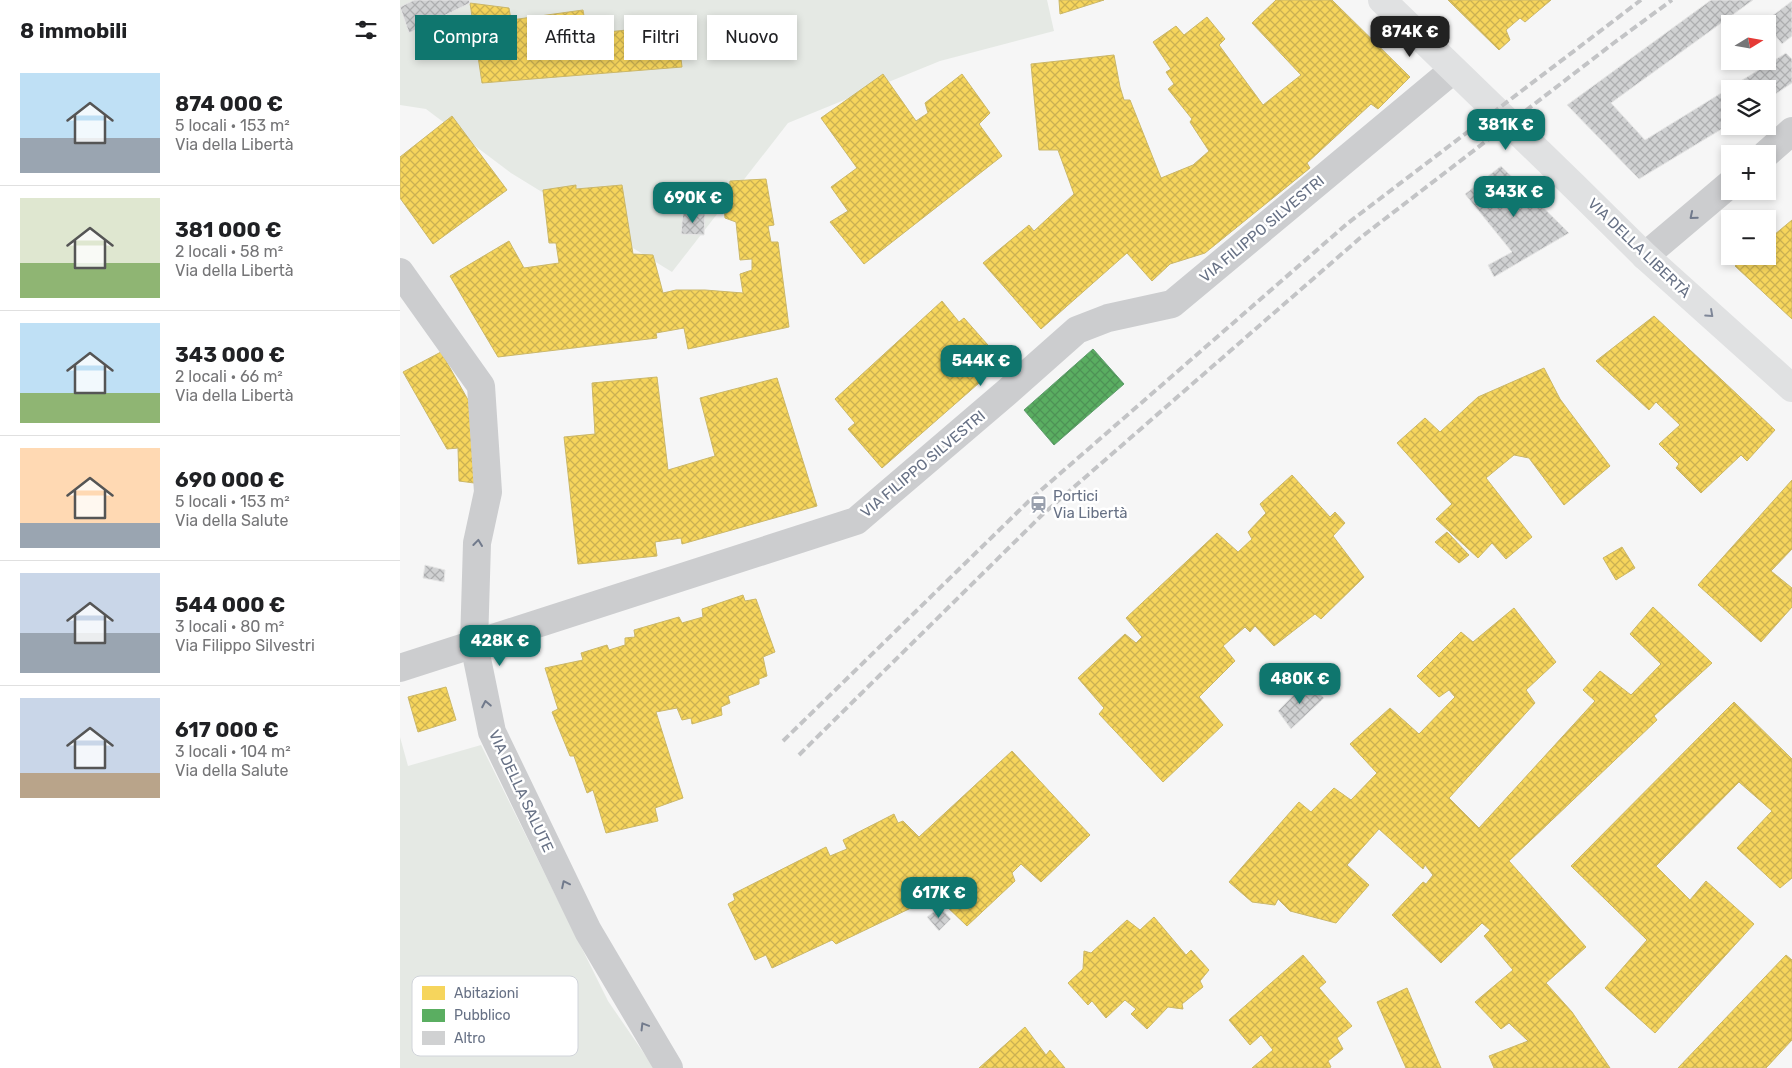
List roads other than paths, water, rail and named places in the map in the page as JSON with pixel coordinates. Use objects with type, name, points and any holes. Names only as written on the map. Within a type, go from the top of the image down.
[{"type":"street","name":"VIA DELLA LIBERTÀ","points":[[1382,0],[1645,256],[1792,388]]},
{"type":"street","name":"VIA FILIPPO SILVESTRI","points":[[400,668],[856,521],[1077,330],[1108,318],[1172,304],[1461,78]]},
{"type":"street","points":[[1776,145],[1792,131]]},
{"type":"street","points":[[1645,256],[1721,192]]},
{"type":"street","name":"VIA DELLA SALUTE","points":[[400,272],[481,386],[488,492],[477,543],[474,644],[492,732],[588,931],[669,1068]]},
{"type":"railway","points":[[783,741],[1032,498],[1348,223],[1641,0]]},
{"type":"railway","points":[[799,755],[1043,514],[1360,238],[1672,0]]},
{"type":"place","name":"Portici Via Libertà","points":[[1039,505]]}]
